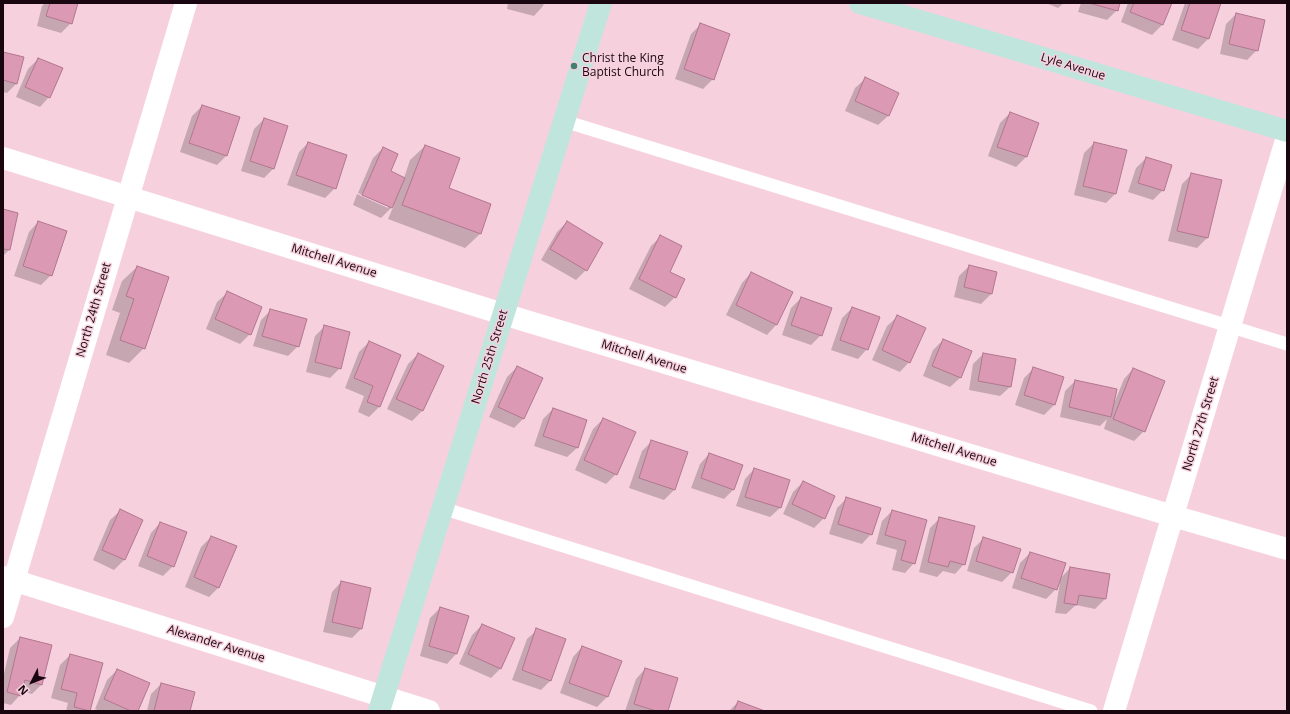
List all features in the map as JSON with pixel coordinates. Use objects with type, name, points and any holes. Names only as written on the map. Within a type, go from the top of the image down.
[{"type":"street","name":"North 24th Street","points":[[3,617],[8,579],[186,3]]},
{"type":"street","name":"North 25th Street","points":[[381,704],[601,3]]},
{"type":"street","name":"Lyle Avenue","points":[[860,3],[1287,131]]},
{"type":"street","name":"North 27th Street","points":[[1114,711],[1287,137]]},
{"type":"street","name":"Mitchell Avenue","points":[[3,158],[503,314],[1287,549]]},
{"type":"street","name":"Alexander Avenue","points":[[8,579],[381,704],[429,711]]},
{"type":"lane","points":[[564,121],[1287,344]]},
{"type":"lane","points":[[442,508],[1091,711]]},
{"type":"building","points":[[50,3],[78,3],[72,24],[46,16]]},
{"type":"building","points":[[1089,3],[1120,3],[1118,11]]},
{"type":"building","points":[[1134,3],[1172,3],[1163,25],[1130,12]]},
{"type":"building","points":[[1190,3],[1221,3],[1209,39],[1181,30]]},
{"type":"building","points":[[1236,13],[1265,20],[1258,51],[1229,44]]},
{"type":"building","points":[[700,23],[730,34],[714,80],[684,69]]},
{"type":"building","points":[[3,52],[24,57],[17,84],[3,80]]},
{"type":"building","points":[[38,58],[63,68],[50,98],[25,87]]},
{"type":"building","points":[[865,77],[899,93],[889,116],[855,101]]},
{"type":"building","points":[[202,105],[240,117],[227,156],[189,143]]},
{"type":"building","points":[[1010,112],[1039,123],[1027,157],[997,147]]},
{"type":"building","points":[[264,118],[288,126],[274,169],[250,161]]},
{"type":"building","points":[[308,142],[347,155],[336,189],[296,175]]},
{"type":"building","points":[[1094,142],[1127,150],[1116,194],[1083,186]]},
{"type":"building","points":[[425,145],[460,158],[449,188],[491,204],[481,234],[402,205]]},
{"type":"building","points":[[383,147],[398,154],[391,171],[405,178],[392,208],[362,195]]},
{"type":"building","points":[[1146,157],[1172,165],[1164,191],[1138,183]]},
{"type":"building","points":[[1191,173],[1222,180],[1208,238],[1177,231]]},
{"type":"building","points":[[3,209],[18,213],[10,250],[3,249]]},
{"type":"building","points":[[38,221],[67,231],[52,276],[23,266]]},
{"type":"building","points":[[567,221],[603,243],[587,271],[550,249]]},
{"type":"building","points":[[660,235],[682,246],[670,272],[685,279],[676,298],[639,279]]},
{"type":"building","points":[[969,265],[997,272],[992,294],[964,287]]},
{"type":"building","points":[[137,266],[169,277],[145,349],[120,340],[134,299],[126,296]]},
{"type":"building","points":[[751,272],[793,292],[777,325],[736,305]]},
{"type":"building","points":[[227,291],[262,307],[251,335],[215,319]]},
{"type":"building","points":[[801,297],[832,308],[822,336],[791,325]]},
{"type":"building","points":[[852,307],[880,317],[868,350],[840,340]]},
{"type":"building","points":[[270,309],[307,319],[299,347],[262,336]]},
{"type":"building","points":[[897,315],[926,328],[910,363],[882,350]]},
{"type":"building","points":[[324,325],[350,332],[341,369],[315,362]]},
{"type":"building","points":[[943,339],[972,351],[961,378],[932,366]]},
{"type":"building","points":[[369,341],[401,355],[380,407],[367,402],[373,386],[354,378]]},
{"type":"building","points":[[418,353],[444,366],[423,411],[396,399]]},
{"type":"building","points":[[983,353],[1016,359],[1011,387],[978,381]]},
{"type":"building","points":[[517,366],[543,378],[524,419],[498,407]]},
{"type":"building","points":[[1033,367],[1064,377],[1055,405],[1024,395]]},
{"type":"building","points":[[1133,368],[1165,381],[1145,432],[1113,419]]},
{"type":"building","points":[[1075,380],[1117,389],[1111,417],[1069,407]]},
{"type":"building","points":[[553,408],[587,420],[578,448],[543,436]]},
{"type":"building","points":[[603,418],[636,432],[617,475],[584,460]]},
{"type":"building","points":[[651,440],[688,452],[675,490],[639,478]]},
{"type":"building","points":[[709,453],[743,465],[734,490],[701,478]]},
{"type":"building","points":[[754,468],[790,480],[781,508],[745,497]]},
{"type":"building","points":[[803,481],[835,496],[825,519],[792,504]]},
{"type":"building","points":[[846,497],[881,508],[872,535],[838,524]]},
{"type":"building","points":[[120,509],[143,520],[125,560],[102,550]]},
{"type":"building","points":[[892,510],[927,520],[915,564],[901,560],[906,541],[885,535]]},
{"type":"building","points":[[939,517],[975,526],[965,565],[950,561],[948,567],[928,562]]},
{"type":"building","points":[[160,522],[187,532],[174,567],[147,556]]},
{"type":"building","points":[[211,536],[237,546],[219,588],[194,577]]},
{"type":"building","points":[[983,537],[1021,549],[1013,573],[976,561]]},
{"type":"building","points":[[1030,552],[1066,563],[1057,590],[1021,578]]},
{"type":"building","points":[[1070,567],[1110,574],[1106,599],[1079,595],[1077,605],[1064,603]]},
{"type":"building","points":[[341,581],[371,588],[362,629],[332,622]]},
{"type":"building","points":[[440,607],[469,616],[457,654],[429,646]]},
{"type":"building","points":[[482,624],[515,638],[501,669],[468,654]]},
{"type":"building","points":[[536,628],[566,639],[551,681],[522,670]]},
{"type":"building","points":[[20,637],[52,645],[42,685],[25,680],[21,696],[7,692]]},
{"type":"building","points":[[582,646],[622,661],[608,697],[569,683]]},
{"type":"building","points":[[70,654],[103,663],[90,711],[74,707],[77,693],[61,689]]},
{"type":"building","points":[[645,668],[678,678],[668,711],[656,711],[634,704]]},
{"type":"building","points":[[117,669],[150,683],[138,711],[131,711],[104,699]]},
{"type":"building","points":[[161,683],[195,692],[190,711],[154,711]]},
{"type":"building","points":[[738,701],[765,711],[734,711]]},
{"type":"place","name":"Christ the King Baptist Church","points":[[574,66]]}]
